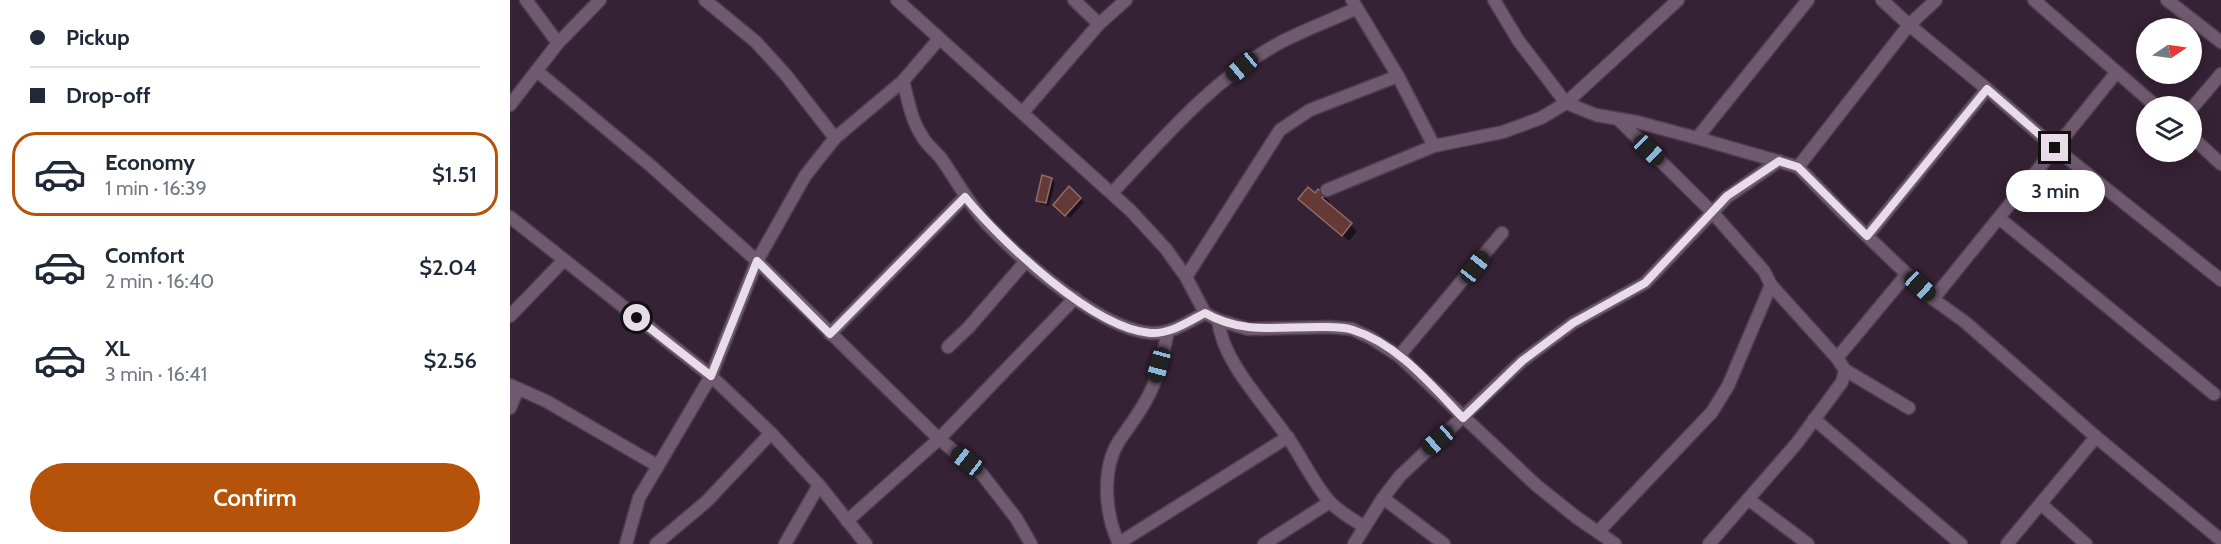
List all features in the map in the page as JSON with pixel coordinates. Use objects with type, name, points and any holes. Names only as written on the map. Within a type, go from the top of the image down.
[{"type":"street","points":[[526,0],[558,43]]},
{"type":"street","points":[[510,105],[538,72],[558,43],[600,0]]},
{"type":"street","points":[[705,0],[756,42],[786,75],[836,138]]},
{"type":"street","points":[[897,0],[1131,211],[1166,249],[1186,277],[1205,313],[1218,320],[1248,329],[1329,327],[1352,329],[1371,338],[1399,356],[1536,485],[1615,544]]},
{"type":"street","points":[[1074,0],[1099,24]]},
{"type":"street","points":[[1023,112],[1099,24],[1126,0]]},
{"type":"street","points":[[1494,0],[1518,40],[1566,103],[1596,115],[1697,138],[1798,167],[1933,298],[1965,322],[2096,437],[2221,540]]},
{"type":"street","points":[[1697,138],[1808,0]]},
{"type":"street","points":[[1882,0],[1909,26],[2055,148],[2221,280]]},
{"type":"street","points":[[1798,167],[1909,26],[1936,0]]},
{"type":"street","points":[[2034,0],[2144,96]]},
{"type":"street","points":[[2167,0],[2221,42]]},
{"type":"street","points":[[1327,190],[1434,146],[1503,132],[1541,118],[1566,103],[1672,2]]},
{"type":"street","points":[[1112,193],[1185,116],[1242,67],[1274,46],[1354,4],[1398,76],[1434,146]]},
{"type":"street","points":[[626,544],[639,498],[711,376],[757,261],[805,176],[836,138],[903,81],[939,39]]},
{"type":"street","points":[[538,72],[651,166],[757,261],[939,439],[981,473],[1016,518],[1031,544]]},
{"type":"street","points":[[1933,298],[2116,72]]},
{"type":"street","points":[[2202,96],[2221,74]]},
{"type":"street","points":[[1186,277],[1280,130],[1310,110],[1398,76]]},
{"type":"street","points":[[903,81],[911,115],[922,137],[938,154],[965,197],[986,223],[1026,261],[1075,298],[1112,322],[1149,333],[1168,332],[1205,313]]},
{"type":"street","points":[[1867,236],[1987,89]]},
{"type":"street","points":[[1617,119],[1712,212],[1764,271],[1771,285],[1837,358],[1845,370],[1909,408]]},
{"type":"street","points":[[2202,146],[2221,164]]},
{"type":"street","points":[[1354,544],[1400,476],[1522,361],[1564,329],[1645,283],[1727,196],[1779,161]]},
{"type":"street","points":[[830,334],[965,197]]},
{"type":"street","points":[[510,217],[711,376],[771,433],[819,485],[866,544]]},
{"type":"street","points":[[1999,219],[2214,394]]},
{"type":"street","points":[[1399,356],[1502,233]]},
{"type":"street","points":[[510,316],[563,261]]},
{"type":"street","points":[[948,347],[969,327],[1026,261]]},
{"type":"street","points":[[1837,358],[1906,274]]},
{"type":"street","points":[[1598,532],[1712,412],[1728,386],[1771,285]]},
{"type":"street","points":[[847,521],[939,439],[1075,298]]},
{"type":"street","points":[[1218,320],[1226,350],[1288,437],[1329,502],[1346,516],[1365,527]]},
{"type":"street","points":[[1168,332],[1155,382],[1138,415],[1118,444],[1110,466],[1106,492],[1115,535],[1119,543],[1288,437]]},
{"type":"street","points":[[1709,544],[1797,443],[1842,382],[1845,370]]},
{"type":"street","points":[[510,408],[514,387],[546,401],[658,466]]},
{"type":"street","points":[[1814,419],[1961,544]]},
{"type":"street","points":[[656,544],[707,501],[771,433]]},
{"type":"street","points":[[2007,544],[2096,437]]},
{"type":"street","points":[[785,544],[819,485]]},
{"type":"street","points":[[1383,498],[1444,544]]},
{"type":"street","points":[[1748,499],[1808,544]]},
{"type":"street","points":[[1264,544],[1329,502]]},
{"type":"street","points":[[2041,504],[2086,544]]},
{"type":"building","points":[[1042,175],[1052,178],[1046,203],[1036,201]]},
{"type":"building","points":[[1069,186],[1081,198],[1065,216],[1053,205]]},
{"type":"building","points":[[1308,187],[1315,193],[1318,189],[1325,195],[1322,198],[1352,223],[1342,236],[1298,199]]},
{"type":"route","points":[[637,318],[711,376],[757,261],[830,334],[965,197],[986,223],[1026,261],[1075,298],[1112,322],[1149,333],[1168,332],[1205,313],[1218,320],[1248,329],[1329,327],[1352,329],[1399,356],[1463,418],[1522,361],[1573,323],[1645,283],[1727,196],[1779,161],[1798,167],[1867,236],[1987,89],[2055,148]]}]
